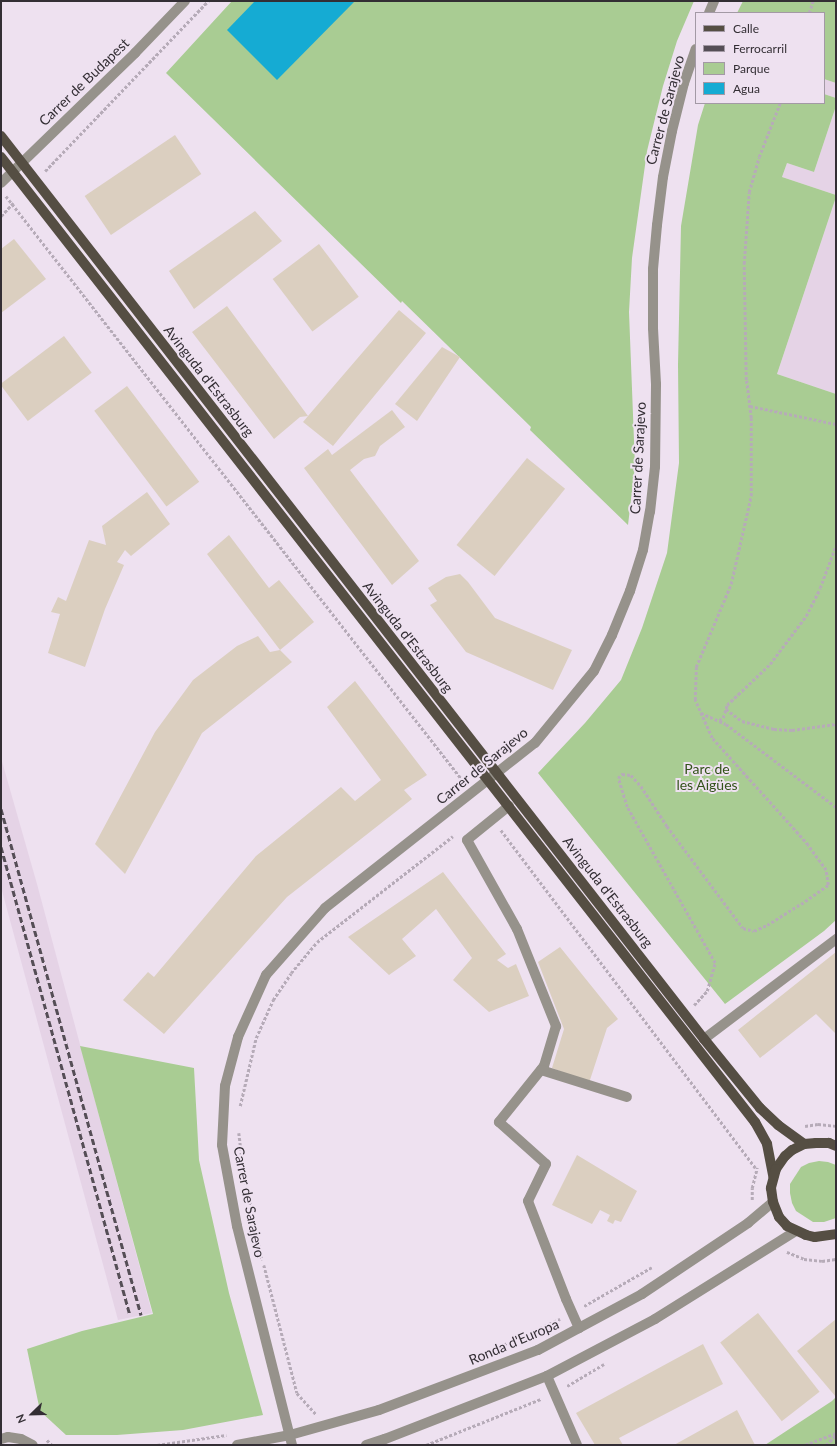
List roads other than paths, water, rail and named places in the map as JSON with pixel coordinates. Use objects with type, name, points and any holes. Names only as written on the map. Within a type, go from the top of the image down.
[{"type":"main road","name":"Avinguda d'Estrasburg","points":[[1,136],[704,1040],[760,1108],[778,1125],[804,1144]]},
{"type":"main road","name":"Avinguda d'Estrasburg","points":[[1,157],[455,736],[755,1122],[767,1144],[773,1176],[771,1188],[773,1202]]},
{"type":"main road","points":[[773,1176],[785,1156],[804,1144],[829,1143],[836,1146]]},
{"type":"main road","points":[[773,1202],[779,1217],[786,1226],[806,1235],[824,1236],[836,1234]]},
{"type":"main road","points":[[824,1236],[836,1243]]},
{"type":"street","name":"Carrer de Budapest","points":[[1,183],[135,53],[185,1]]},
{"type":"street","points":[[709,12],[714,1]]},
{"type":"street","name":"Carrer de Sarajevo","points":[[291,1440],[237,1226],[222,1145],[225,1086],[238,1037],[266,974],[325,908],[497,774],[545,733],[594,670],[612,635],[630,591],[643,550],[650,512],[655,467],[656,384],[653,328],[653,269],[663,177],[672,131],[684,83],[695,52]]},
{"type":"street","points":[[508,806],[467,840],[517,929],[556,1026],[544,1066],[499,1122],[546,1164],[528,1200],[579,1328]]},
{"type":"street","points":[[704,1040],[836,939]]},
{"type":"street","points":[[541,1070],[627,1097]]},
{"type":"street","name":"Ronda d'Europa","points":[[237,1445],[291,1440],[379,1410],[538,1350],[642,1294],[748,1223],[773,1202]]},
{"type":"street","points":[[366,1445],[386,1439],[547,1376],[655,1319],[796,1231]]},
{"type":"street","points":[[547,1376],[578,1445]]},
{"type":"street","points":[[1,1439],[8,1437],[21,1439],[33,1445]]},
{"type":"water","points":[[255,1],[355,1],[277,80],[227,30]]},
{"type":"railway","points":[[1,809],[141,1315]]},
{"type":"railway","points":[[1,847],[130,1315]]},
{"type":"park label","name":"Parc de les Aigües","points":[[707,778]]}]
